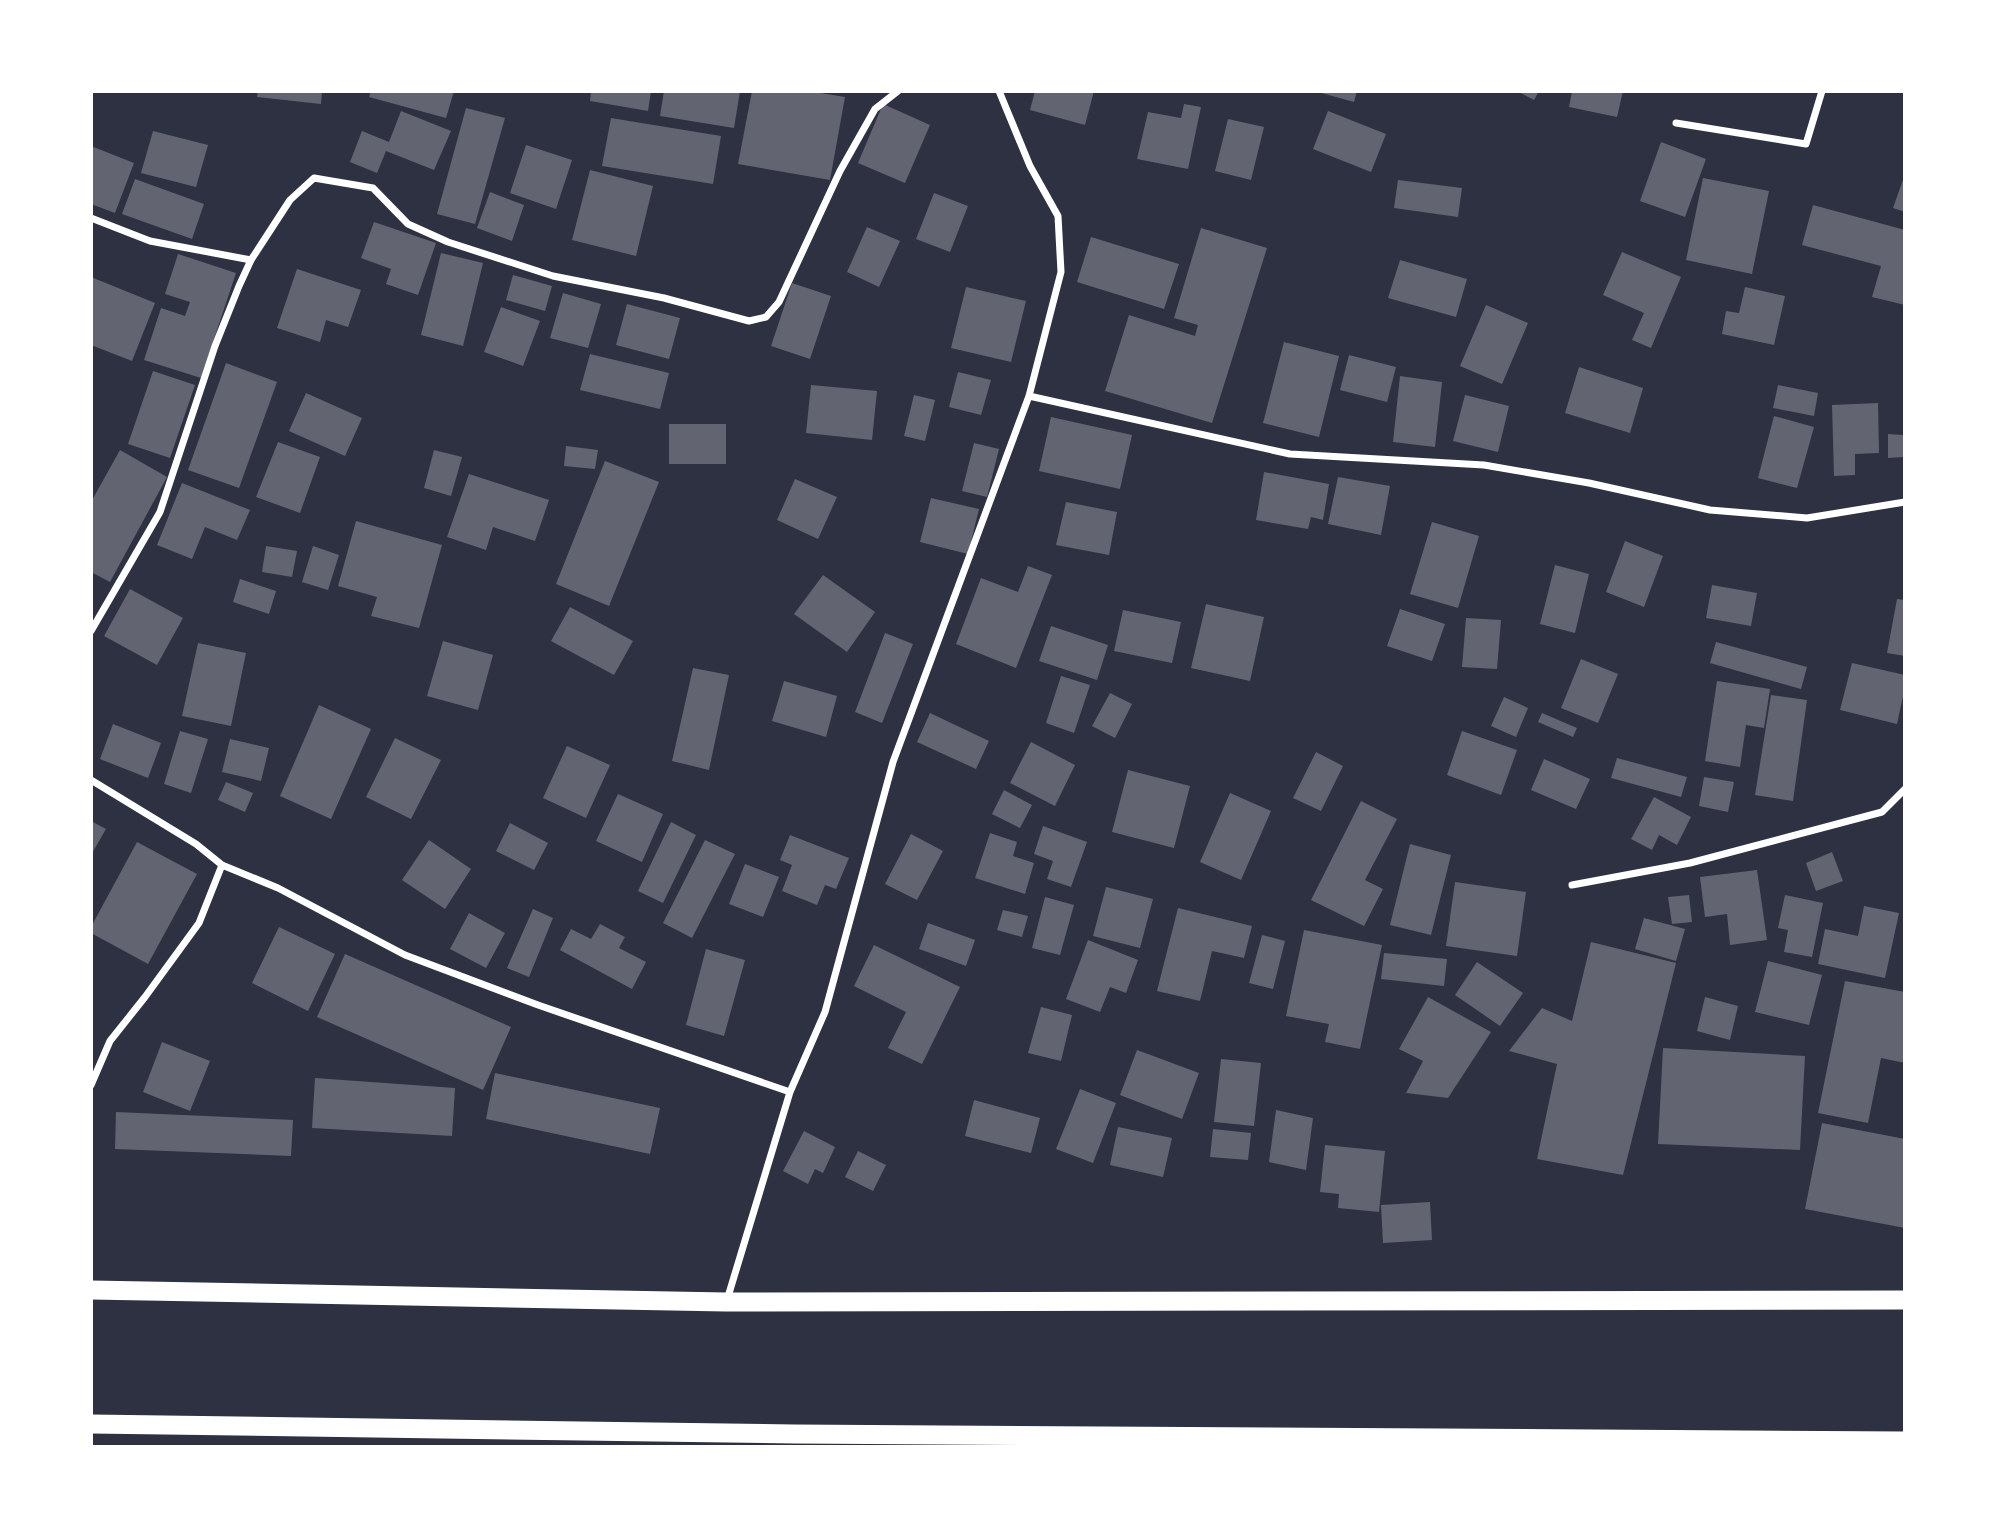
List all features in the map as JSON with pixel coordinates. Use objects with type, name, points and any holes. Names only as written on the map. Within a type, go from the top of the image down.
[{"type":"highway","points":[[91,1290],[726,1302],[1905,1300]]},
{"type":"highway","points":[[91,1424],[807,1434],[1905,1441]]},
{"type":"street","points":[[91,631],[160,512],[215,346],[251,260],[290,200],[314,178],[373,188],[408,224],[448,242],[553,276],[664,298],[750,321],[766,317],[779,302],[840,171],[875,108],[898,91]]},
{"type":"street","points":[[726,1302],[790,1092],[825,1012],[893,762],[1029,396],[1061,272],[1058,216],[1030,166],[999,91]]},
{"type":"street","points":[[1676,123],[1806,144],[1822,91]]},
{"type":"street","points":[[91,218],[150,241],[251,260]]},
{"type":"street","points":[[1029,396],[1290,454],[1484,465],[1589,483],[1710,510],[1807,518],[1905,502]]},
{"type":"street","points":[[91,780],[196,844],[222,866],[278,888],[405,955],[538,1005],[790,1092]]},
{"type":"street","points":[[1572,885],[1690,863],[1882,812],[1905,789]]},
{"type":"street","points":[[91,1085],[110,1041],[199,923],[222,866]]},
{"type":"building","points":[[258,91],[322,91],[321,104],[257,97]]},
{"type":"building","points":[[371,91],[454,91],[446,118],[369,97]]},
{"type":"building","points":[[591,91],[651,91],[648,111],[590,101]]},
{"type":"building","points":[[664,91],[740,91],[734,128],[660,116]]},
{"type":"building","points":[[752,91],[808,91],[845,97],[830,180],[738,164]]},
{"type":"building","points":[[1035,91],[1094,91],[1085,125],[1030,110]]},
{"type":"building","points":[[1314,91],[1357,91],[1354,102]]},
{"type":"building","points":[[1517,91],[1539,91],[1534,100]]},
{"type":"building","points":[[1572,91],[1623,91],[1617,117],[1569,107]]},
{"type":"building","points":[[883,104],[930,125],[905,183],[858,163]]},
{"type":"building","points":[[1184,104],[1201,107],[1188,169],[1137,159],[1148,112],[1181,118]]},
{"type":"building","points":[[466,108],[505,118],[475,224],[437,214]]},
{"type":"building","points":[[401,111],[451,131],[434,170],[386,151],[377,173],[350,162],[362,131],[389,142]]},
{"type":"building","points":[[1328,111],[1386,134],[1371,172],[1313,149]]},
{"type":"building","points":[[611,118],[721,136],[713,184],[602,166]]},
{"type":"building","points":[[1228,119],[1264,127],[1251,180],[1215,171]]},
{"type":"building","points":[[153,131],[208,145],[196,187],[141,173]]},
{"type":"building","points":[[1661,142],[1706,159],[1685,217],[1640,201]]},
{"type":"building","points":[[526,145],[572,160],[556,209],[510,193]]},
{"type":"building","points":[[91,146],[134,163],[115,213],[91,204]]},
{"type":"building","points":[[590,170],[653,186],[636,256],[572,240]]},
{"type":"building","points":[[1905,174],[1905,212],[1893,208]]},
{"type":"building","points":[[1703,178],[1769,191],[1752,274],[1686,260]]},
{"type":"building","points":[[135,179],[204,204],[192,239],[122,214]]},
{"type":"building","points":[[1398,180],[1462,188],[1458,217],[1394,208]]},
{"type":"building","points":[[490,192],[524,205],[512,241],[477,228]]},
{"type":"building","points":[[934,193],[968,206],[950,252],[916,239]]},
{"type":"building","points":[[1813,205],[1905,230],[1905,305],[1872,297],[1881,266],[1802,245]]},
{"type":"building","points":[[374,222],[436,243],[418,295],[386,284],[391,269],[361,258]]},
{"type":"building","points":[[867,227],[900,241],[879,287],[847,272]]},
{"type":"building","points":[[1201,228],[1267,248],[1212,423],[1105,391],[1129,315],[1195,336],[1198,325],[1174,318]]},
{"type":"building","points":[[1091,237],[1179,264],[1164,309],[1077,282]]},
{"type":"building","points":[[1622,252],[1681,277],[1651,348],[1632,340],[1644,313],[1603,295]]},
{"type":"building","points":[[441,253],[483,263],[463,346],[421,335]]},
{"type":"building","points":[[178,254],[236,273],[201,378],[144,360],[161,308],[185,316],[190,302],[165,294]]},
{"type":"building","points":[[1400,260],[1467,279],[1456,317],[1388,298]]},
{"type":"building","points":[[297,269],[361,290],[348,327],[326,320],[320,342],[277,328]]},
{"type":"building","points":[[513,275],[552,286],[545,311],[506,300]]},
{"type":"building","points":[[91,277],[155,303],[132,361],[91,345]]},
{"type":"building","points":[[792,283],[831,296],[810,359],[771,346]]},
{"type":"building","points":[[966,287],[1026,301],[1011,362],[951,348]]},
{"type":"building","points":[[1745,287],[1785,296],[1774,345],[1722,334],[1726,311],[1739,313]]},
{"type":"building","points":[[563,293],[601,304],[588,348],[550,338]]},
{"type":"building","points":[[627,304],[680,318],[669,359],[616,345]]},
{"type":"building","points":[[1486,305],[1528,323],[1502,384],[1460,366]]},
{"type":"building","points":[[501,307],[540,321],[523,366],[484,352]]},
{"type":"building","points":[[1284,342],[1339,356],[1319,437],[1263,423]]},
{"type":"building","points":[[590,354],[669,373],[660,409],[580,390]]},
{"type":"building","points":[[1349,355],[1396,367],[1387,402],[1340,390]]},
{"type":"building","points":[[226,363],[277,382],[239,488],[188,470]]},
{"type":"building","points":[[1579,367],[1643,388],[1630,433],[1565,413]]},
{"type":"building","points":[[153,371],[195,385],[170,458],[128,444]]},
{"type":"building","points":[[958,372],[991,380],[981,415],[949,407]]},
{"type":"building","points":[[1400,376],[1442,382],[1435,447],[1393,442]]},
{"type":"building","points":[[811,385],[877,391],[872,440],[806,433]]},
{"type":"building","points":[[1778,385],[1818,393],[1814,416],[1773,408]]},
{"type":"building","points":[[306,393],[362,418],[345,456],[289,431]]},
{"type":"building","points":[[914,395],[935,400],[925,441],[904,436]]},
{"type":"building","points":[[1465,395],[1509,406],[1498,452],[1453,441]]},
{"type":"building","points":[[1878,403],[1879,453],[1855,454],[1855,475],[1834,476],[1832,405]]},
{"type":"building","points":[[1774,416],[1814,427],[1797,488],[1758,478]]},
{"type":"building","points":[[1051,417],[1132,435],[1120,489],[1039,471]]},
{"type":"building","points":[[669,424],[726,424],[726,464],[669,464]]},
{"type":"building","points":[[1888,434],[1903,435],[1904,457],[1888,458]]},
{"type":"building","points":[[278,442],[320,457],[300,513],[256,497]]},
{"type":"building","points":[[974,443],[999,449],[987,497],[962,491]]},
{"type":"building","points":[[566,446],[598,450],[595,469],[564,466]]},
{"type":"building","points":[[120,450],[167,477],[110,582],[91,572],[91,502]]},
{"type":"building","points":[[434,450],[462,457],[451,496],[424,488]]},
{"type":"building","points":[[605,461],[659,482],[609,606],[556,584]]},
{"type":"building","points":[[1264,472],[1329,484],[1323,520],[1311,517],[1308,529],[1256,520]]},
{"type":"building","points":[[469,474],[549,500],[535,541],[493,527],[486,550],[447,537]]},
{"type":"building","points":[[1338,477],[1390,486],[1381,535],[1328,524]]},
{"type":"building","points":[[795,479],[837,497],[818,539],[777,520]]},
{"type":"building","points":[[182,483],[250,510],[237,540],[205,527],[192,559],[157,545]]},
{"type":"building","points":[[931,498],[979,509],[968,554],[920,542]]},
{"type":"building","points":[[1066,502],[1117,512],[1109,555],[1056,545]]},
{"type":"building","points":[[356,521],[442,545],[419,628],[371,616],[377,597],[338,586]]},
{"type":"building","points":[[1432,522],[1479,536],[1458,608],[1410,594]]},
{"type":"building","points":[[1625,541],[1663,556],[1644,607],[1606,592]]},
{"type":"building","points":[[266,546],[297,551],[292,577],[262,572]]},
{"type":"building","points":[[313,546],[339,555],[328,590],[302,582]]},
{"type":"building","points":[[1555,565],[1589,574],[1575,633],[1540,624]]},
{"type":"building","points":[[1028,566],[1052,575],[1016,668],[956,644],[981,578],[1018,592]]},
{"type":"building","points":[[823,575],[875,612],[847,652],[794,614]]},
{"type":"building","points":[[240,579],[276,591],[269,614],[233,602]]},
{"type":"building","points":[[1712,585],[1757,593],[1751,626],[1706,618]]},
{"type":"building","points":[[130,589],[183,618],[157,665],[104,636]]},
{"type":"building","points":[[1897,599],[1905,600],[1905,656],[1887,653]]},
{"type":"building","points":[[1206,604],[1264,617],[1250,681],[1191,668]]},
{"type":"building","points":[[570,607],[633,641],[614,675],[551,641]]},
{"type":"building","points":[[1400,609],[1445,624],[1432,661],[1387,646]]},
{"type":"building","points":[[1123,610],[1181,622],[1172,663],[1114,651]]},
{"type":"building","points":[[1466,618],[1501,620],[1497,669],[1462,667]]},
{"type":"building","points":[[1051,626],[1108,645],[1097,680],[1039,661]]},
{"type":"building","points":[[885,633],[913,644],[882,723],[855,712]]},
{"type":"building","points":[[443,641],[493,655],[478,710],[427,696]]},
{"type":"building","points":[[1716,642],[1807,667],[1801,689],[1710,663]]},
{"type":"building","points":[[198,643],[246,653],[231,726],[182,716]]},
{"type":"building","points":[[1581,659],[1618,674],[1598,723],[1561,708]]},
{"type":"building","points":[[1852,663],[1905,675],[1897,724],[1840,710]]},
{"type":"building","points":[[693,668],[729,675],[709,770],[672,761]]},
{"type":"building","points":[[1061,676],[1090,685],[1074,733],[1046,723]]},
{"type":"building","points":[[784,681],[837,696],[826,737],[772,721]]},
{"type":"building","points":[[1717,681],[1770,689],[1764,728],[1746,725],[1740,767],[1705,761]]},
{"type":"building","points":[[1110,693],[1132,704],[1115,738],[1092,726]]},
{"type":"building","points":[[1771,695],[1807,700],[1793,801],[1755,795]]},
{"type":"building","points":[[1504,697],[1528,708],[1516,737],[1491,726]]},
{"type":"building","points":[[319,705],[371,729],[331,819],[280,796]]},
{"type":"building","points":[[930,713],[989,741],[976,769],[917,742]]},
{"type":"building","points":[[1542,713],[1577,728],[1573,737],[1538,722]]},
{"type":"building","points":[[113,724],[161,743],[148,778],[100,759]]},
{"type":"building","points":[[180,731],[208,739],[191,793],[164,784]]},
{"type":"building","points":[[1462,731],[1517,750],[1501,795],[1447,775]]},
{"type":"building","points":[[395,738],[441,760],[411,819],[366,797]]},
{"type":"building","points":[[230,739],[269,748],[261,781],[222,772]]},
{"type":"building","points":[[1031,742],[1075,765],[1055,806],[1010,783]]},
{"type":"building","points":[[567,746],[610,765],[586,818],[543,798]]},
{"type":"building","points":[[1316,752],[1343,766],[1321,811],[1293,798]]},
{"type":"building","points":[[1617,758],[1687,777],[1681,797],[1611,778]]},
{"type":"building","points":[[1544,759],[1590,779],[1576,809],[1531,790]]},
{"type":"building","points":[[1128,770],[1190,786],[1174,848],[1112,832]]},
{"type":"building","points":[[1704,777],[1734,782],[1728,812],[1699,806]]},
{"type":"building","points":[[226,782],[253,793],[245,812],[218,800]]},
{"type":"building","points":[[1004,790],[1032,805],[1020,828],[992,814]]},
{"type":"building","points":[[1230,793],[1271,811],[1241,880],[1200,862]]},
{"type":"building","points":[[618,794],[663,814],[642,862],[596,841]]},
{"type":"building","points":[[1654,797],[1691,817],[1677,845],[1659,835],[1652,850],[1631,839]]},
{"type":"building","points":[[1361,801],[1397,819],[1365,880],[1383,889],[1364,926],[1311,900]]},
{"type":"building","points":[[91,821],[106,829],[91,855]]},
{"type":"building","points":[[671,822],[696,835],[663,903],[638,891]]},
{"type":"building","points":[[510,823],[548,843],[534,870],[496,851]]},
{"type":"building","points":[[1043,826],[1087,842],[1071,887],[1047,879],[1053,861],[1034,854]]},
{"type":"building","points":[[990,833],[1017,842],[1013,856],[1034,863],[1025,894],[975,878]]},
{"type":"building","points":[[911,834],[943,851],[917,900],[885,884]]},
{"type":"building","points":[[790,835],[849,858],[836,889],[825,885],[817,905],[782,891],[792,865],[780,860]]},
{"type":"building","points":[[429,840],[471,869],[445,909],[402,880]]},
{"type":"building","points":[[705,840],[735,854],[692,938],[663,923]]},
{"type":"building","points":[[137,842],[197,874],[148,964],[91,933],[91,927]]},
{"type":"building","points":[[1410,844],[1451,855],[1431,935],[1390,925]]},
{"type":"building","points":[[1832,852],[1843,881],[1816,891],[1806,863]]},
{"type":"building","points":[[745,864],[779,877],[763,917],[729,904]]},
{"type":"building","points":[[1757,870],[1767,940],[1730,945],[1727,914],[1705,917],[1700,877]]},
{"type":"building","points":[[1455,882],[1526,892],[1517,956],[1446,946]]},
{"type":"building","points":[[1106,887],[1153,899],[1140,948],[1093,936]]},
{"type":"building","points":[[1689,895],[1692,922],[1672,924],[1668,897]]},
{"type":"building","points":[[1785,895],[1823,903],[1812,957],[1784,952],[1788,930],[1778,928]]},
{"type":"building","points":[[1045,897],[1074,905],[1060,955],[1032,948]]},
{"type":"building","points":[[1864,906],[1899,913],[1885,978],[1818,964],[1825,929],[1858,936]]},
{"type":"building","points":[[1178,908],[1252,926],[1244,958],[1212,951],[1200,1001],[1157,991]]},
{"type":"building","points":[[533,909],[553,918],[529,977],[507,968]]},
{"type":"building","points":[[1003,910],[1028,916],[1022,937],[997,930]]},
{"type":"building","points":[[469,913],[505,933],[486,968],[450,949]]},
{"type":"building","points":[[1644,918],[1685,929],[1676,961],[1635,949]]},
{"type":"building","points":[[928,923],[975,940],[966,966],[919,949]]},
{"type":"building","points":[[600,924],[625,937],[619,948],[646,962],[632,989],[560,950],[571,929],[591,939]]},
{"type":"building","points":[[279,927],[335,954],[308,1011],[252,983]]},
{"type":"building","points":[[1304,930],[1382,945],[1360,1049],[1325,1042],[1329,1024],[1286,1016]]},
{"type":"building","points":[[1262,935],[1285,941],[1273,989],[1249,983]]},
{"type":"building","points":[[1088,940],[1138,960],[1126,993],[1110,987],[1100,1012],[1066,999]]},
{"type":"building","points":[[1591,942],[1676,963],[1623,1175],[1537,1159],[1557,1064],[1509,1051],[1542,1008],[1572,1021]]},
{"type":"building","points":[[874,945],[960,987],[922,1064],[888,1048],[906,1012],[854,986]]},
{"type":"building","points":[[706,949],[745,960],[724,1036],[686,1025]]},
{"type":"building","points":[[1384,953],[1447,959],[1444,986],[1381,979]]},
{"type":"building","points":[[345,954],[511,1027],[483,1090],[317,1017]]},
{"type":"building","points":[[1768,961],[1822,975],[1809,1025],[1755,1012]]},
{"type":"building","points":[[1477,962],[1523,993],[1500,1026],[1455,995]]},
{"type":"building","points":[[1845,981],[1905,992],[1905,1063],[1881,1058],[1868,1123],[1818,1113]]},
{"type":"building","points":[[1428,997],[1491,1032],[1448,1098],[1406,1093],[1423,1061],[1399,1049]]},
{"type":"building","points":[[1705,997],[1738,1006],[1730,1040],[1697,1031]]},
{"type":"building","points":[[1041,1007],[1072,1015],[1061,1061],[1028,1053]]},
{"type":"building","points":[[162,1042],[210,1061],[190,1111],[143,1092]]},
{"type":"building","points":[[1663,1048],[1805,1056],[1800,1150],[1658,1144]]},
{"type":"building","points":[[1137,1050],[1199,1073],[1182,1119],[1120,1095]]},
{"type":"building","points":[[1221,1059],[1261,1063],[1254,1126],[1214,1122]]},
{"type":"building","points":[[495,1073],[660,1108],[650,1154],[486,1119]]},
{"type":"building","points":[[315,1078],[455,1088],[452,1136],[312,1128]]},
{"type":"building","points":[[1080,1089],[1116,1103],[1093,1163],[1056,1149]]},
{"type":"building","points":[[974,1100],[1040,1118],[1031,1153],[965,1136]]},
{"type":"building","points":[[1276,1110],[1313,1118],[1306,1170],[1269,1162]]},
{"type":"building","points":[[116,1112],[293,1120],[291,1156],[115,1149]]},
{"type":"building","points":[[1822,1123],[1905,1139],[1905,1228],[1805,1209]]},
{"type":"building","points":[[1118,1127],[1172,1138],[1163,1177],[1110,1165]]},
{"type":"building","points":[[1213,1129],[1251,1133],[1248,1160],[1210,1157]]},
{"type":"building","points":[[804,1131],[835,1147],[823,1173],[815,1169],[808,1184],[783,1171]]},
{"type":"building","points":[[1325,1145],[1385,1151],[1379,1212],[1338,1208],[1339,1194],[1320,1192]]},
{"type":"building","points":[[858,1151],[886,1165],[873,1191],[845,1177]]},
{"type":"building","points":[[1430,1202],[1432,1240],[1383,1243],[1381,1205]]}]
